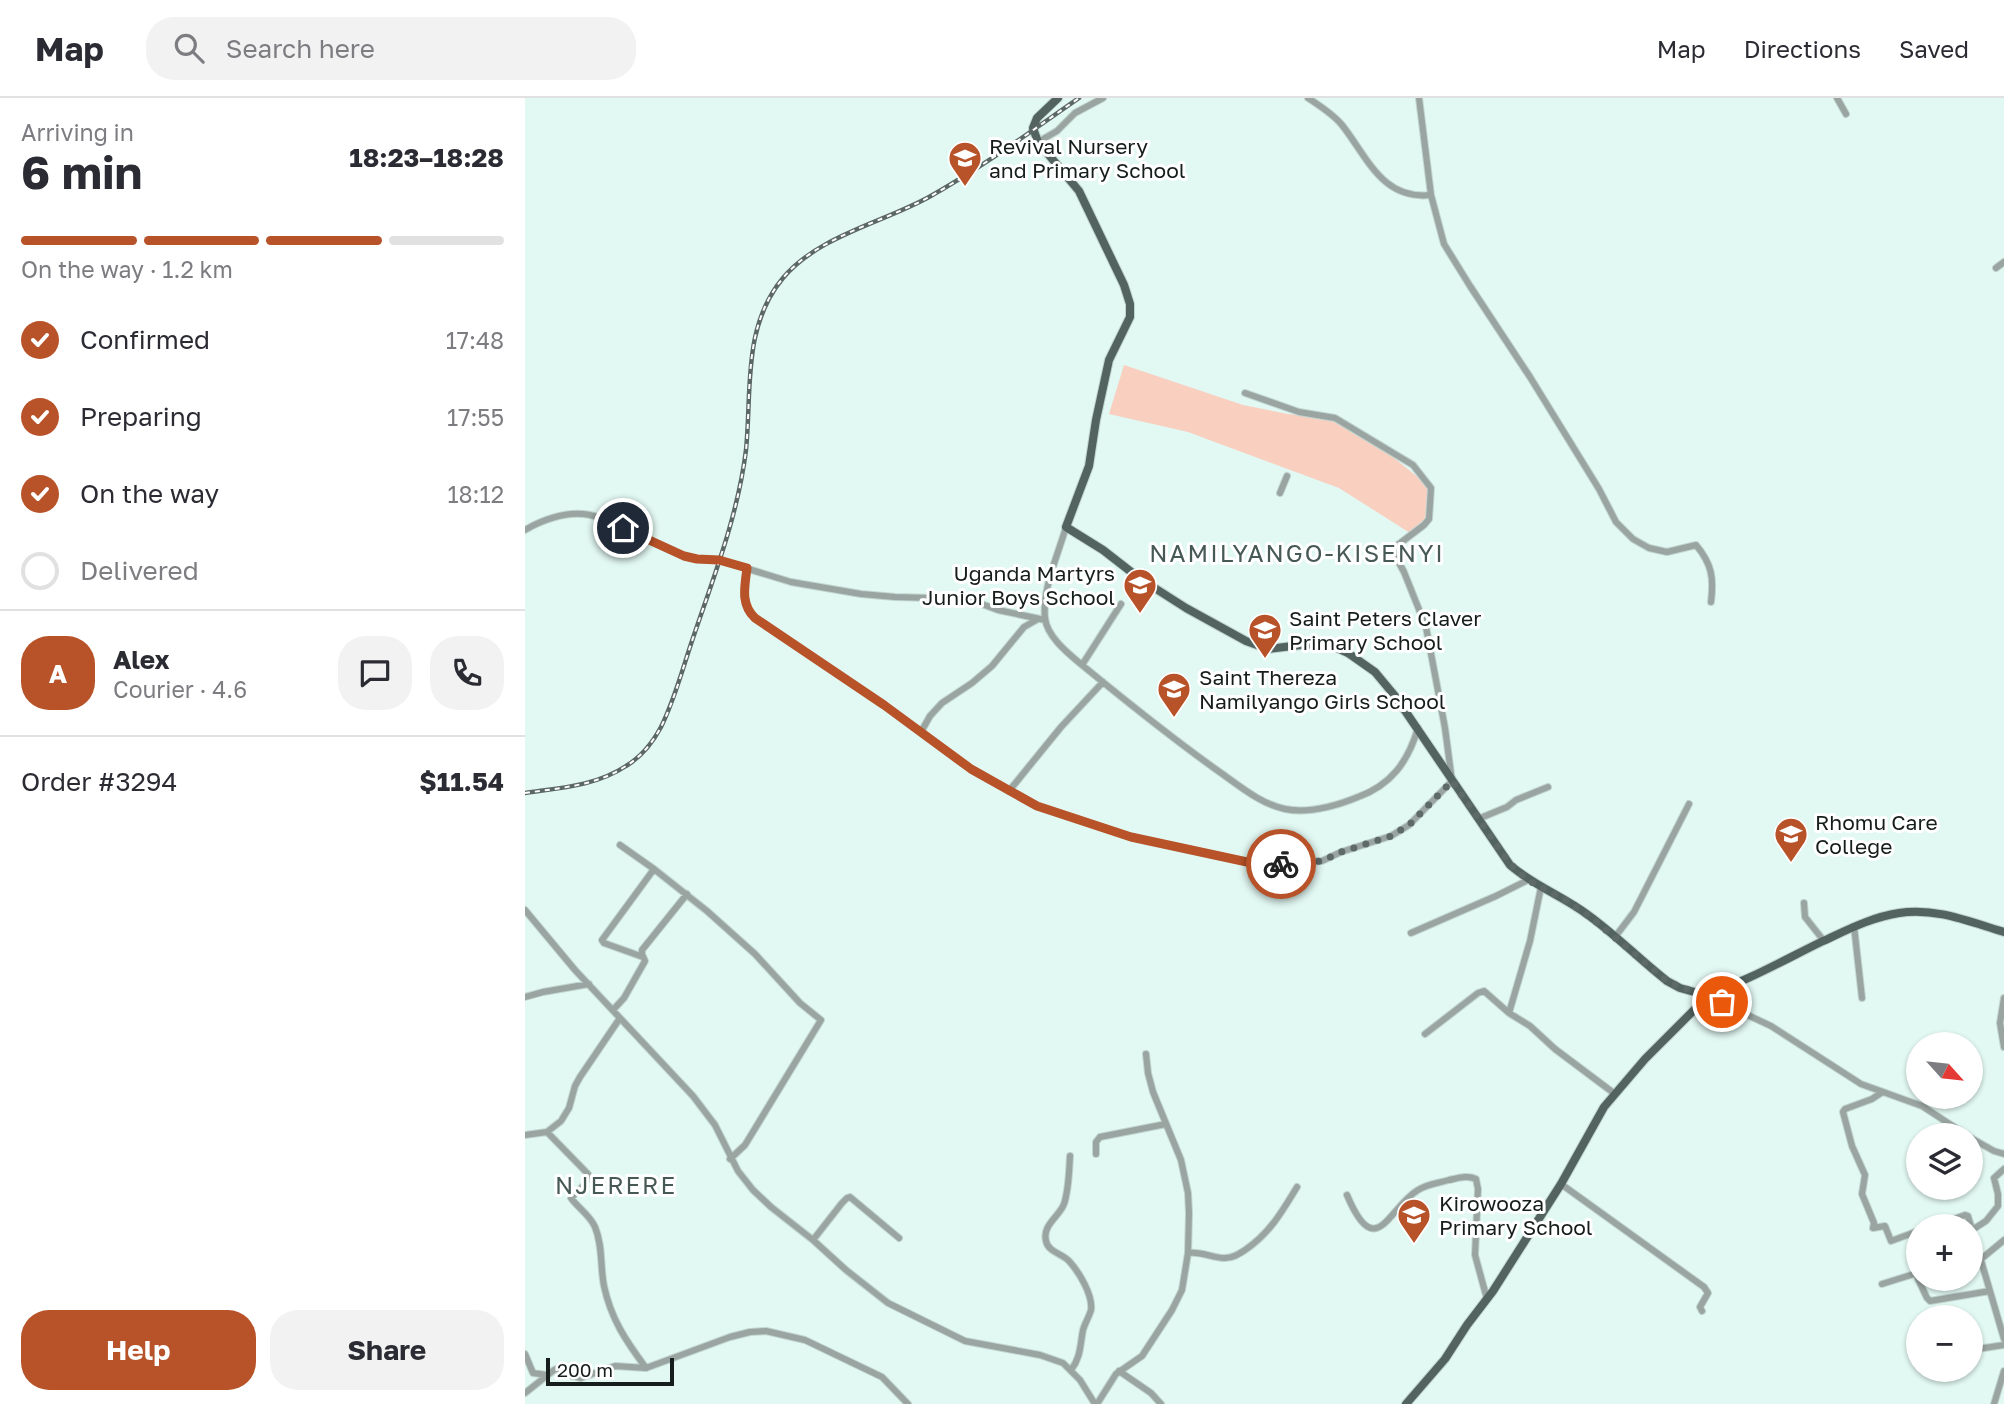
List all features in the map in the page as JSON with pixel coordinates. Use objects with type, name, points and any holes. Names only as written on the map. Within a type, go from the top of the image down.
[{"type":"main road","points":[[1058,98],[1041,114],[1033,128],[1038,142],[1072,181],[1085,201],[1125,285],[1131,311],[1109,360],[1089,466],[1066,527],[1104,550],[1134,575],[1186,608],[1253,645],[1268,649],[1319,645],[1335,647],[1375,672],[1418,728],[1510,864],[1528,880],[1576,906],[1667,981],[1680,988],[1705,995],[1854,926],[1899,913],[1952,916],[2004,932]]},
{"type":"main road","points":[[1406,1404],[1445,1359],[1487,1300],[1615,1094],[1645,1059],[1699,1006],[1705,995]]},
{"type":"street","points":[[1038,142],[1057,131],[1075,113],[1103,98]]},
{"type":"street","points":[[1308,98],[1332,115],[1390,187],[1419,196],[1431,195]]},
{"type":"street","points":[[1419,98],[1431,195],[1444,244],[1530,377],[1599,489],[1616,522],[1633,539],[1649,548],[1667,552],[1696,545],[1705,555],[1713,580],[1711,602]]},
{"type":"street","points":[[1837,98],[1846,114]]},
{"type":"street","points":[[1996,268],[2004,262]]},
{"type":"street","points":[[747,568],[744,598],[751,614],[884,705],[971,769],[1037,806],[1131,837],[1261,865],[1322,861],[1391,836],[1409,825],[1452,781],[1426,627],[1404,572],[1391,548],[1426,523],[1430,514],[1432,493],[1430,486],[1409,462],[1335,418],[1299,412],[1245,393]]},
{"type":"street","points":[[1280,493],[1287,476]]},
{"type":"street","points":[[525,530],[558,516],[586,514],[684,556],[719,560],[791,582],[861,594],[968,599],[998,610],[1042,619],[1067,652],[1179,743],[1247,792],[1282,808],[1294,810],[1337,805],[1366,794],[1389,781],[1414,741],[1418,728]]},
{"type":"street","points":[[1042,619],[1066,527]]},
{"type":"street","points":[[1082,665],[1121,604]]},
{"type":"street","points":[[921,732],[942,702],[972,683],[992,666],[1024,626],[1042,619]]},
{"type":"street","points":[[1009,791],[1061,727],[1103,682]]},
{"type":"street","points":[[1478,819],[1548,788]]},
{"type":"street","points":[[1615,937],[1634,912],[1689,804]]},
{"type":"street","points":[[620,845],[687,894],[755,954],[800,1003],[821,1020],[751,1135],[730,1159]]},
{"type":"street","points":[[645,958],[602,940],[654,869]]},
{"type":"street","points":[[1411,933],[1528,880]]},
{"type":"street","points":[[1509,1013],[1530,941],[1541,887]]},
{"type":"street","points":[[613,1010],[624,998],[645,961],[642,950],[687,894]]},
{"type":"street","points":[[1804,903],[1805,917],[1824,941]]},
{"type":"street","points":[[525,910],[589,984],[693,1096],[715,1125],[730,1159],[753,1191],[771,1208],[813,1240],[867,1288],[898,1309],[959,1339],[1040,1354],[1063,1363],[1080,1380],[1096,1404],[1119,1371],[1142,1356],[1179,1299],[1188,1253],[1188,1193],[1181,1160],[1149,1081],[1146,1054]]},
{"type":"street","points":[[1854,926],[1862,998]]},
{"type":"street","points":[[525,998],[589,984]]},
{"type":"street","points":[[1425,1034],[1481,991],[1530,1026],[1555,1049],[1615,1094]]},
{"type":"street","points":[[1705,995],[1772,1026],[1850,1078],[1881,1093],[1922,1106],[1948,1123]]},
{"type":"street","points":[[2004,998],[2000,1023],[2004,1047]]},
{"type":"street","points":[[525,1135],[547,1132],[563,1119],[580,1077],[620,1018]]},
{"type":"street","points":[[1881,1093],[1843,1112],[1852,1146],[1865,1175],[1864,1201],[1874,1223],[1873,1228],[1885,1226],[1891,1241],[1906,1235]]},
{"type":"street","points":[[1097,1154],[1095,1142],[1100,1137],[1166,1124]]},
{"type":"street","points":[[547,1132],[588,1174],[585,1184],[571,1198],[594,1225],[600,1244],[604,1285],[613,1313],[630,1347],[646,1368]]},
{"type":"street","points":[[1983,1145],[2004,1154]]},
{"type":"street","points":[[1070,1156],[1065,1201],[1045,1234],[1046,1244],[1067,1259],[1090,1298],[1091,1311],[1083,1331],[1080,1355],[1071,1370]]},
{"type":"street","points":[[1983,1223],[1998,1206],[1994,1178],[2004,1169]]},
{"type":"street","points":[[1347,1195],[1359,1221],[1371,1228],[1377,1228],[1421,1188],[1468,1176],[1476,1179],[1478,1189],[1475,1255],[1487,1300]]},
{"type":"street","points":[[1561,1184],[1704,1287],[1708,1293],[1700,1307],[1702,1311]]},
{"type":"street","points":[[1188,1253],[1198,1252],[1227,1258],[1235,1256],[1267,1232],[1297,1187]]},
{"type":"street","points":[[813,1240],[842,1203],[850,1197],[899,1238]]},
{"type":"street","points":[[1983,1258],[2004,1240]]},
{"type":"street","points":[[1983,1269],[2004,1339]]},
{"type":"street","points":[[1882,1284],[1906,1277]]},
{"type":"street","points":[[1924,1291],[1930,1301],[1990,1291]]},
{"type":"street","points":[[525,1393],[559,1368],[581,1378],[615,1366],[646,1368],[730,1337],[766,1331],[805,1340],[875,1373],[888,1382],[908,1404]]},
{"type":"street","points":[[1983,1348],[2004,1345]]},
{"type":"street","points":[[525,1354],[533,1373],[547,1375]]},
{"type":"street","points":[[1119,1371],[1151,1393],[1161,1404]]},
{"type":"street","points":[[1994,1404],[2004,1371]]},
{"type":"shaded area","points":[[1124,365],[1243,405],[1329,419],[1378,445],[1430,487],[1426,520],[1410,533],[1339,488],[1188,432],[1109,414]]},
{"type":"railway","points":[[525,793],[577,785],[614,773],[642,754],[661,727],[675,694],[731,522],[746,450],[751,360],[755,338],[770,297],[783,278],[814,251],[948,186],[1079,98]]},
{"type":"way so far","points":[[1281,864],[1322,861],[1391,836],[1409,825],[1452,781],[1510,864],[1528,880],[1588,915],[1667,981],[1722,1002]]},
{"type":"place","name":"Revival Nursery and Primary School","points":[[965,188]]},
{"type":"place","name":"Uganda Martyrs Junior Boys School","points":[[1140,615]]},
{"type":"place","name":"Saint Peters Claver Primary School","points":[[1265,660]]},
{"type":"place","name":"Saint Thereza Namilyango Girls School","points":[[1174,719]]},
{"type":"place","name":"Rhomu Care College","points":[[1791,864]]},
{"type":"place","name":"Kirowooza Primary School","points":[[1414,1245]]},
{"type":"district","name":"NAMILYANGO-KISENYI","points":[[1297,552]]},
{"type":"district","name":"NJERERE","points":[[616,1184]]},
{"type":"route","points":[[623,528],[684,556],[719,560],[747,568],[744,598],[747,609],[755,618],[884,705],[971,769],[1037,806],[1131,837],[1261,865],[1281,864]]}]
